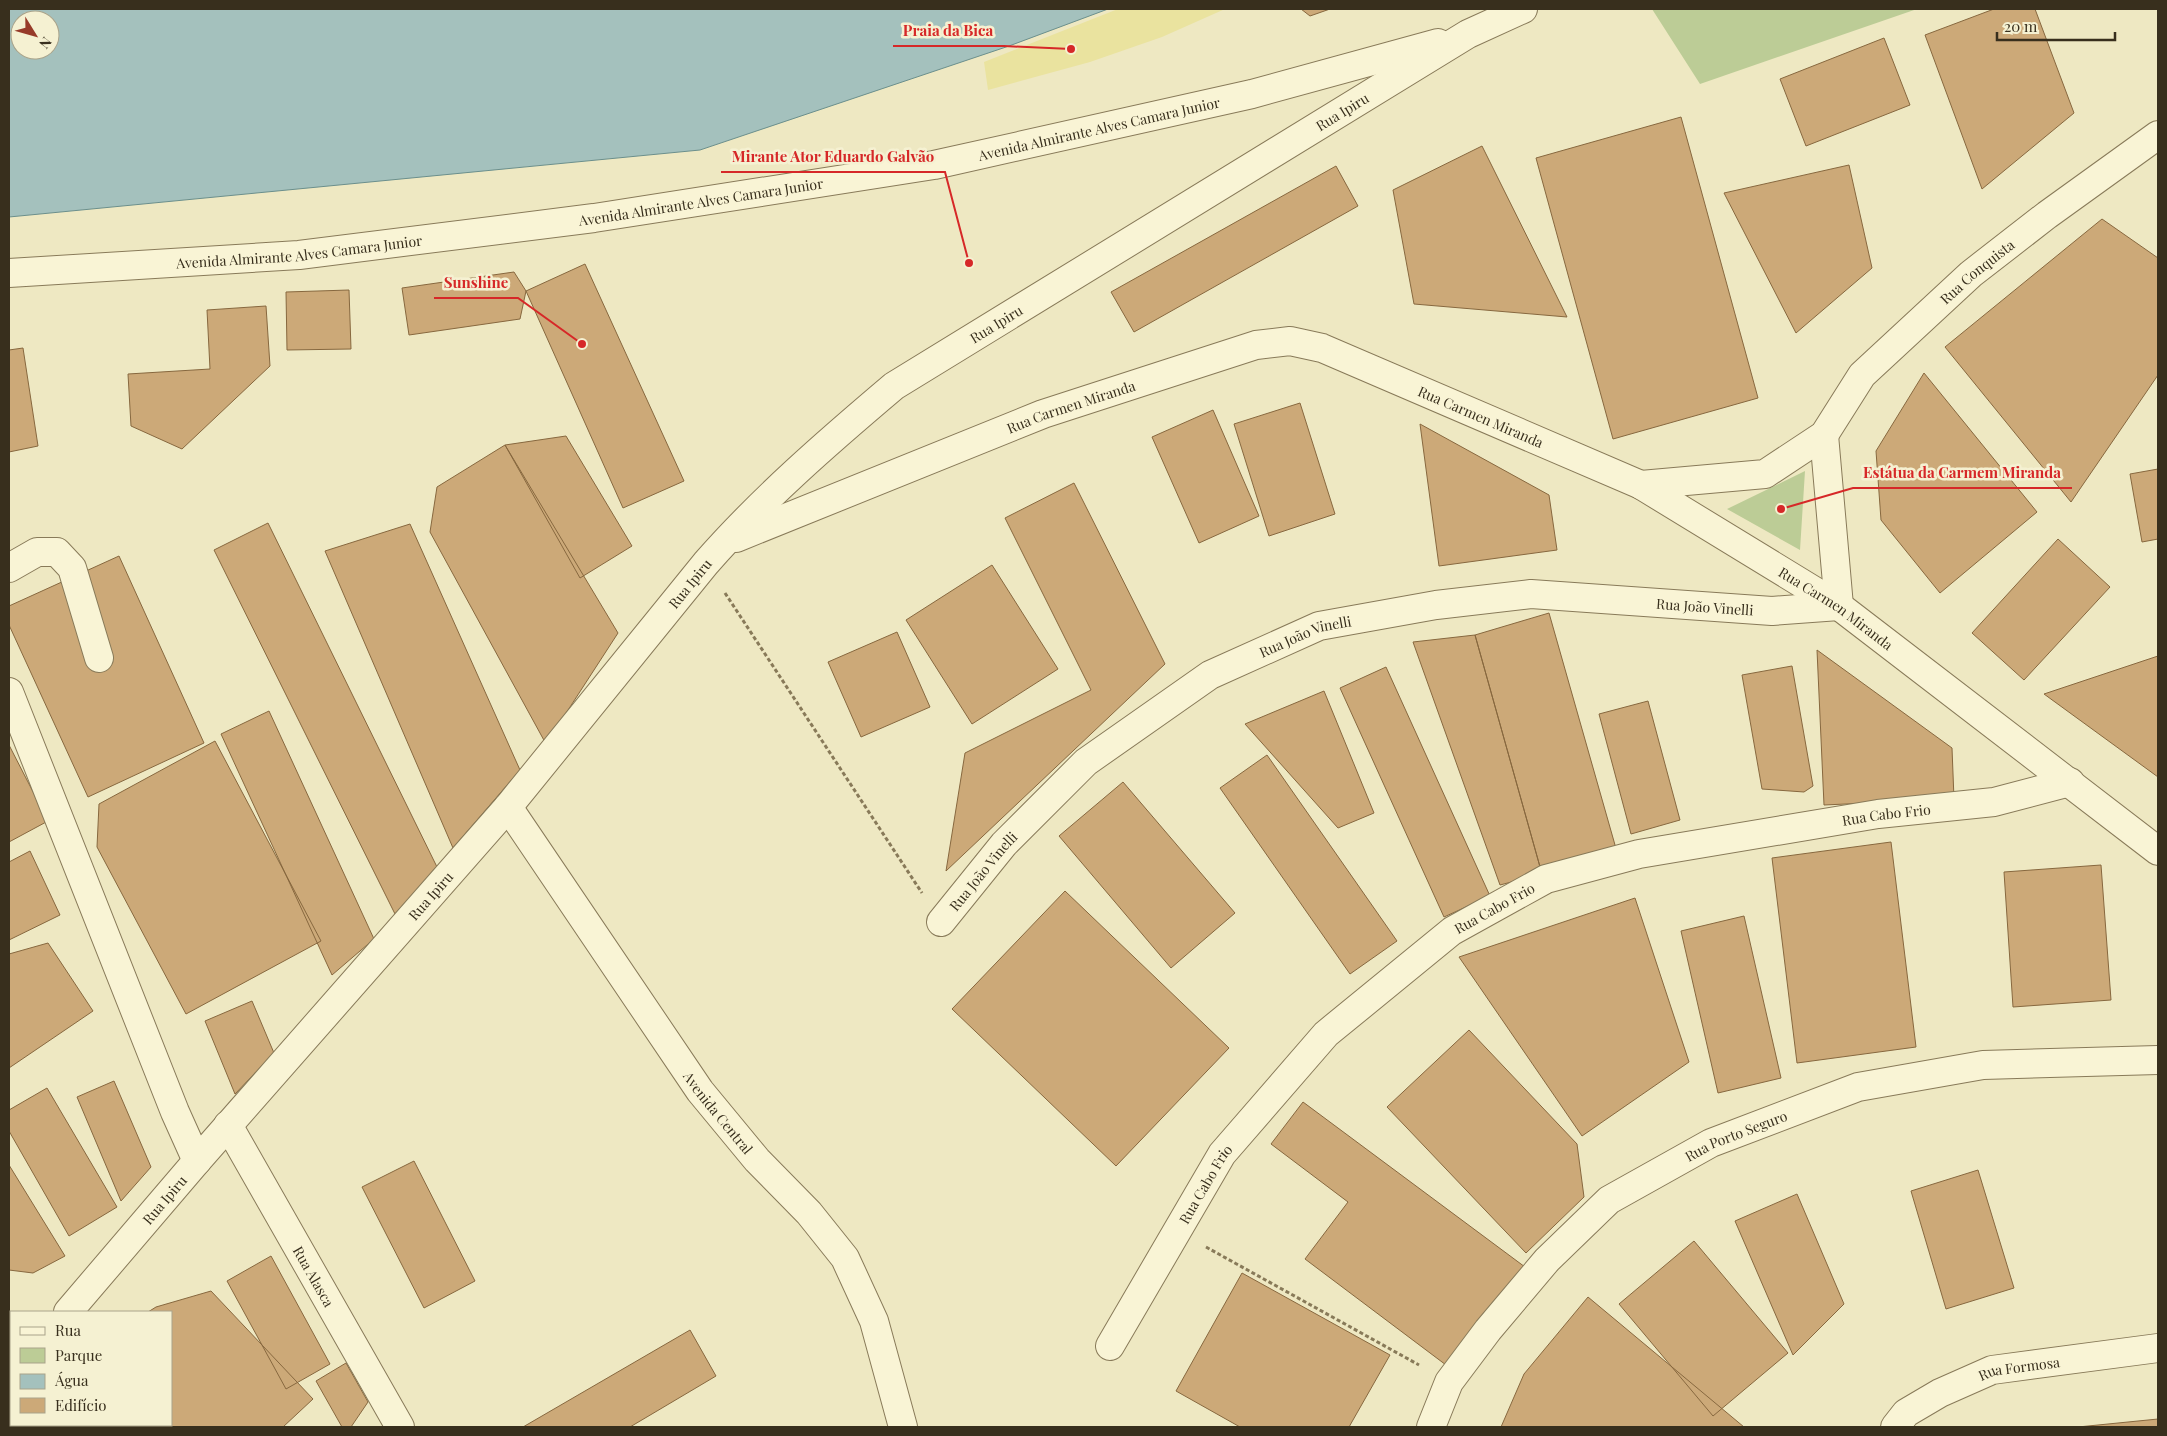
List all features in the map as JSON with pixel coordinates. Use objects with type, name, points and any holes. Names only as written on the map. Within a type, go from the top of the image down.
[{"type":"street","points":[[1468,34],[1523,9]]},
{"type":"street","name":"Avenida Almirante Alves Camara Junior","points":[[9,273],[299,255],[594,218],[934,165],[1252,94],[1468,34]]},
{"type":"street","name":"Rua Ipiru","points":[[69,1311],[228,1125],[508,807],[714,553],[832,438],[894,386],[1468,34]]},
{"type":"street","name":"Rua Conquista","points":[[1824,435],[1862,375],[1971,274],[2046,215],[2158,135]]},
{"type":"street","name":"Rua Carmen Miranda","points":[[714,553],[1043,414],[1256,345],[1290,341],[1322,348],[1641,485],[1840,606],[2158,851]]},
{"type":"street","points":[[1641,485],[1765,474],[1824,435],[1840,606]]},
{"type":"street","points":[[9,568],[37,552],[57,552],[72,568],[99,658]]},
{"type":"street","name":"Rua João Vinelli","points":[[941,922],[1004,844],[1086,762],[1210,675],[1320,626],[1436,605],[1531,594],[1772,611],[1840,606]]},
{"type":"street","points":[[9,692],[175,1112],[197,1161]]},
{"type":"street","name":"Rua Cabo Frio","points":[[1110,1346],[1222,1154],[1326,1034],[1452,931],[1546,879],[1639,854],[1878,814],[1994,802],[2070,782]]},
{"type":"street","name":"Avenida Central","points":[[508,807],[700,1091],[757,1160],[809,1213],[845,1258],[874,1321],[903,1427]]},
{"type":"street","name":"Rua Porto Seguro","points":[[1431,1427],[1449,1382],[1488,1330],[1547,1260],[1609,1200],[1711,1142],[1858,1087],[1983,1066],[2158,1060]]},
{"type":"street","name":"Rua Alasca","points":[[228,1125],[400,1427]]},
{"type":"street","name":"Rua Formosa","points":[[1895,1427],[1906,1413],[1940,1393],[1992,1370],[2158,1348]]},
{"type":"path","points":[[714,553],[941,922]]},
{"type":"path","points":[[1177,1231],[1449,1382]]},
{"type":"green space","points":[[1652,9],[1917,9],[1700,84]]},
{"type":"green space","points":[[1805,471],[1800,550],[1727,509]]},
{"type":"sand","points":[[1118,9],[1225,9],[1162,37],[1090,62],[988,90],[984,62]]},
{"type":"water","points":[[9,9],[1108,9],[1009,46],[700,150],[9,217]]},
{"type":"building","points":[[1301,9],[1330,9],[1310,16]]},
{"type":"building","points":[[1994,9],[2035,9],[2074,113],[1982,189],[1925,35]]},
{"type":"building","points":[[1884,38],[1910,105],[1806,146],[1780,79]]},
{"type":"building","points":[[1681,117],[1758,398],[1613,439],[1536,158]]},
{"type":"building","points":[[1482,146],[1567,317],[1414,304],[1393,190]]},
{"type":"building","points":[[1849,165],[1872,268],[1796,333],[1724,193]]},
{"type":"building","points":[[1336,166],[1358,206],[1134,332],[1111,292]]},
{"type":"building","points":[[2102,219],[2158,258],[2158,375],[2071,502],[1945,347]]},
{"type":"building","points":[[585,264],[684,481],[623,508],[526,291]]},
{"type":"building","points":[[514,272],[526,291],[520,319],[409,335],[402,288]]},
{"type":"building","points":[[349,290],[351,349],[287,350],[286,292]]},
{"type":"building","points":[[266,306],[270,366],[182,449],[131,426],[128,374],[210,369],[207,310]]},
{"type":"building","points":[[23,348],[38,446],[9,452],[9,350]]},
{"type":"building","points":[[1924,373],[2037,512],[1940,593],[1881,520],[1876,451]]},
{"type":"building","points":[[1300,403],[1335,514],[1269,536],[1234,424]]},
{"type":"building","points":[[1213,410],[1259,516],[1199,543],[1152,437]]},
{"type":"building","points":[[1420,424],[1549,495],[1557,550],[1439,566]]},
{"type":"building","points":[[566,436],[632,546],[580,578],[505,445]]},
{"type":"building","points":[[505,445],[618,633],[546,744],[430,532],[437,487]]},
{"type":"building","points":[[2158,469],[2158,539],[2142,542],[2130,474]]},
{"type":"building","points":[[1074,483],[1165,664],[946,871],[965,753],[1091,690],[1005,518]]},
{"type":"building","points":[[268,523],[438,869],[396,916],[214,550]]},
{"type":"building","points":[[410,524],[520,770],[453,848],[325,551]]},
{"type":"building","points":[[2058,539],[2110,587],[2024,680],[1972,633]]},
{"type":"building","points":[[119,556],[204,743],[88,797],[9,625],[9,606]]},
{"type":"building","points":[[992,565],[1058,669],[972,724],[906,620]]},
{"type":"building","points":[[1549,613],[1617,852],[1542,874],[1475,635]]},
{"type":"building","points":[[897,632],[930,707],[861,737],[828,662]]},
{"type":"building","points":[[1475,635],[1542,874],[1500,885],[1413,642]]},
{"type":"building","points":[[1817,650],[1952,748],[1954,799],[1824,805]]},
{"type":"building","points":[[2158,656],[2158,777],[2044,694]]},
{"type":"building","points":[[1792,666],[1813,786],[1804,792],[1762,789],[1742,675]]},
{"type":"building","points":[[1386,667],[1490,896],[1444,917],[1340,688]]},
{"type":"building","points":[[1324,691],[1374,813],[1338,828],[1245,724]]},
{"type":"building","points":[[1648,701],[1680,820],[1631,834],[1599,714]]},
{"type":"building","points":[[269,711],[374,939],[332,975],[221,734]]},
{"type":"building","points":[[215,741],[321,941],[186,1014],[97,847],[99,804]]},
{"type":"building","points":[[9,745],[48,821],[9,842]]},
{"type":"building","points":[[1267,755],[1397,941],[1350,974],[1220,788]]},
{"type":"building","points":[[1123,782],[1235,913],[1171,968],[1059,836]]},
{"type":"building","points":[[1891,842],[1916,1047],[1797,1063],[1772,858]]},
{"type":"building","points":[[30,851],[60,915],[9,940],[9,862]]},
{"type":"building","points":[[2101,865],[2111,1000],[2013,1007],[2004,872]]},
{"type":"building","points":[[1065,891],[1229,1048],[1116,1166],[952,1009]]},
{"type":"building","points":[[1635,898],[1689,1062],[1582,1136],[1459,957]]},
{"type":"building","points":[[1744,916],[1781,1078],[1718,1093],[1681,931]]},
{"type":"building","points":[[48,943],[93,1011],[9,1068],[9,954]]},
{"type":"building","points":[[252,1001],[274,1053],[235,1094],[205,1021]]},
{"type":"building","points":[[1469,1030],[1577,1144],[1584,1197],[1526,1253],[1387,1107]]},
{"type":"building","points":[[114,1081],[151,1167],[121,1201],[77,1097]]},
{"type":"building","points":[[47,1088],[117,1207],[69,1236],[9,1131],[9,1110]]},
{"type":"building","points":[[1303,1102],[1525,1267],[1450,1368],[1305,1259],[1348,1202],[1271,1144]]},
{"type":"building","points":[[414,1161],[475,1281],[424,1308],[362,1187]]},
{"type":"building","points":[[9,1165],[65,1256],[33,1273],[9,1270]]},
{"type":"building","points":[[1978,1170],[2014,1288],[1946,1309],[1911,1191]]},
{"type":"building","points":[[1797,1194],[1844,1304],[1793,1355],[1735,1221]]},
{"type":"building","points":[[1694,1241],[1788,1353],[1713,1416],[1619,1304]]},
{"type":"building","points":[[271,1256],[330,1364],[286,1389],[227,1281]]},
{"type":"building","points":[[1242,1273],[1390,1355],[1349,1427],[1240,1427],[1176,1391]]},
{"type":"building","points":[[211,1291],[313,1399],[283,1427],[82,1427],[80,1426],[172,1426],[172,1311],[150,1311],[156,1307]]},
{"type":"building","points":[[1588,1297],[1744,1427],[1501,1427],[1524,1374]]},
{"type":"building","points":[[690,1330],[716,1376],[630,1427],[523,1427]]},
{"type":"building","points":[[346,1363],[368,1402],[351,1427],[342,1427],[316,1381]]},
{"type":"building","points":[[2158,1419],[2158,1427],[2078,1427]]},
{"type":"place","name":"Praia da Bica","points":[[1071,49]]},
{"type":"place","name":"Mirante Ator Eduardo Galvão","points":[[969,263]]},
{"type":"place","name":"Sunshine","points":[[582,344]]},
{"type":"place","name":"Estátua da Carmem Miranda","points":[[1781,509]]}]
